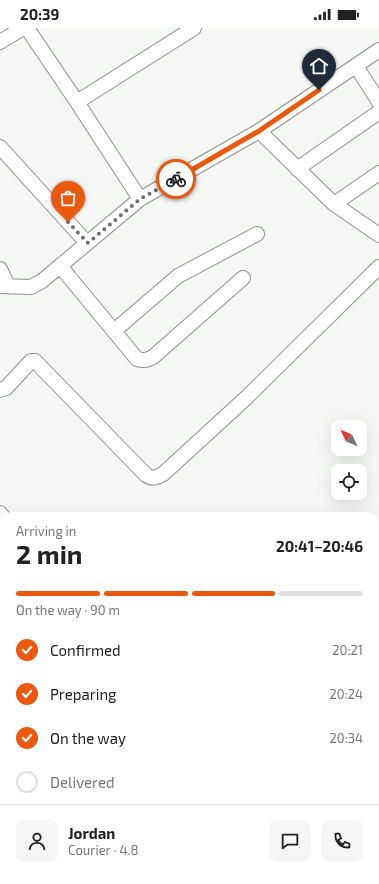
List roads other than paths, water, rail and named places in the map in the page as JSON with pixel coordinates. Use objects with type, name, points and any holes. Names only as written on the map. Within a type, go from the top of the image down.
[{"type":"street","points":[[0,42],[23,28]]},
{"type":"street","points":[[27,28],[140,199]]},
{"type":"street","points":[[77,102],[194,28]]},
{"type":"street","points":[[0,269],[4,286],[31,287],[42,282],[140,199],[259,131],[379,50]]},
{"type":"street","points":[[356,66],[379,102]]},
{"type":"street","points":[[297,169],[379,112]]},
{"type":"street","points":[[259,131],[334,204],[379,235]]},
{"type":"street","points":[[0,147],[88,243]]},
{"type":"street","points":[[334,204],[379,173]]},
{"type":"street","points":[[114,331],[178,276],[257,234]]},
{"type":"street","points":[[60,266],[137,359],[143,361],[153,357],[243,278]]},
{"type":"street","points":[[0,390],[6,388],[31,361],[35,361],[146,475],[150,478],[156,477],[163,474],[246,398],[379,268]]}]
